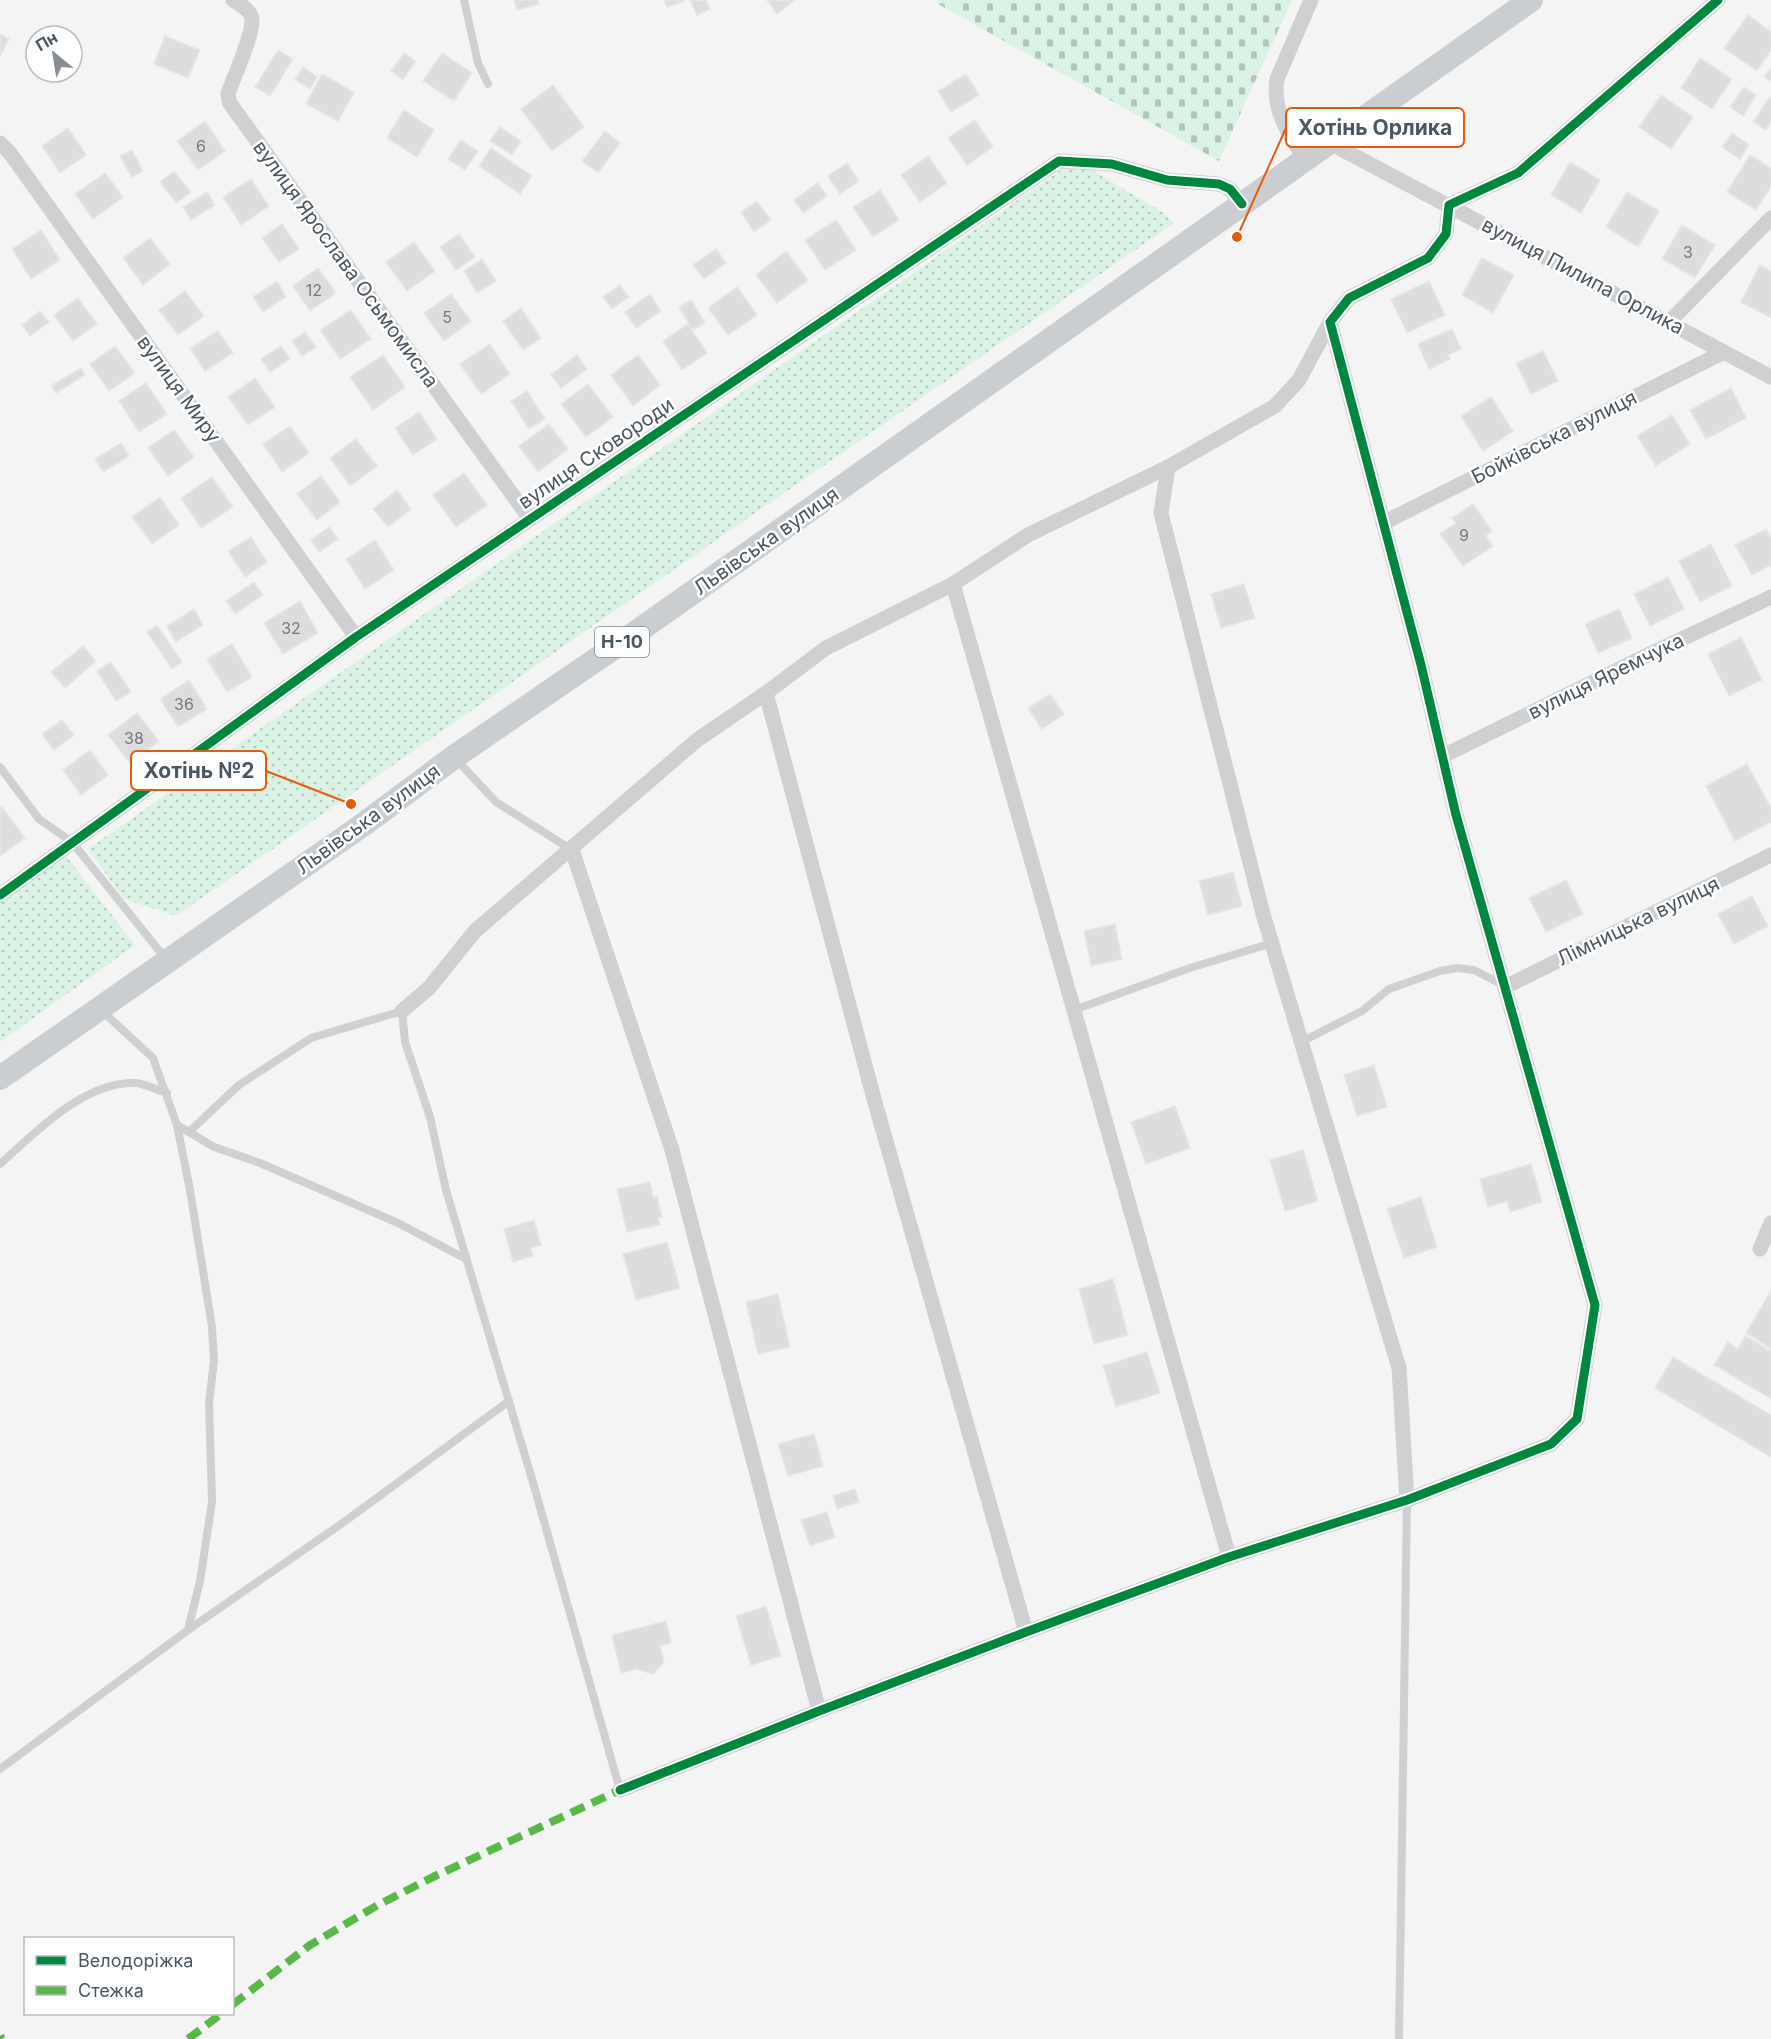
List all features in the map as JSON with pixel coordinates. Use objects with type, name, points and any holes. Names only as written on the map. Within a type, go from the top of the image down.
[{"type":"main road","name":"Львівська вулиця","points":[[0,1078],[364,824],[454,757],[638,631],[1531,0]]},
{"type":"street","name":"вулиця Ярослава Осьмомисла","points":[[233,0],[248,10],[252,20],[228,93],[229,102],[530,519]]},
{"type":"street","points":[[1306,160],[1288,133],[1278,110],[1275,93],[1277,79],[1311,0]]},
{"type":"street","points":[[402,1011],[429,988],[475,932],[697,741],[826,648],[953,584],[1028,535],[1168,467],[1275,406],[1299,380],[1330,322],[1349,298],[1428,258],[1446,234],[1449,206],[1518,173],[1718,0]]},
{"type":"street","name":"вулиця Миру","points":[[0,142],[356,637]]},
{"type":"street","name":"вулиця Пилипа Орлика","points":[[1330,143],[1771,376]]},
{"type":"street","name":"вулиця Сковороди","points":[[0,895],[356,637],[1059,161],[1112,164],[1167,180],[1219,184],[1230,189],[1242,204]]},
{"type":"street","points":[[1669,322],[1771,218]]},
{"type":"street","points":[[620,1790],[819,1711],[1229,1557],[1407,1500],[1551,1444],[1577,1419],[1595,1305],[1456,815],[1421,665],[1330,322]]},
{"type":"street","name":"Бойківська вулиця","points":[[1383,523],[1724,352]]},
{"type":"street","points":[[1168,467],[1161,513],[1272,943],[1399,1368],[1407,1500]]},
{"type":"street","points":[[953,584],[1229,1557]]},
{"type":"street","name":"вулиця Яремчука","points":[[1443,756],[1771,597]]},
{"type":"street","points":[[766,693],[874,1099],[1026,1632]]},
{"type":"street","points":[[572,850],[672,1150],[819,1711]]},
{"type":"street","name":"Лімницька вулиця","points":[[1505,987],[1771,855]]},
{"type":"street","points":[[1760,1249],[1771,1223]]},
{"type":"lane","points":[[464,0],[478,63],[488,84]]},
{"type":"lane","points":[[454,757],[496,802],[572,850]]},
{"type":"lane","points":[[0,767],[39,819],[72,842],[167,962]]},
{"type":"lane","points":[[1074,1010],[1190,968],[1272,943]]},
{"type":"lane","points":[[1301,1042],[1362,1011],[1389,989],[1440,971],[1474,970],[1505,987]]},
{"type":"lane","points":[[100,1009],[153,1058],[167,1093],[177,1125],[190,1190],[212,1327],[214,1360],[209,1404],[212,1502],[200,1581],[188,1630]]},
{"type":"lane","points":[[189,1132],[239,1085],[311,1038],[402,1011],[405,1042],[430,1117],[446,1190],[620,1790]]},
{"type":"lane","points":[[0,1164],[71,1105],[95,1090],[120,1084],[138,1083],[167,1093]]},
{"type":"lane","points":[[177,1125],[214,1147],[260,1163],[398,1223],[466,1259]]},
{"type":"lane","points":[[0,1769],[188,1630],[344,1522],[509,1401]]},
{"type":"lane","points":[[1399,2039],[1407,1500]]},
{"type":"green space","points":[[938,0],[1292,0],[1219,161],[936,3]]},
{"type":"green space","points":[[1075,160],[1164,213],[1174,223],[176,916],[124,899],[88,849]]},
{"type":"green space","points":[[65,855],[135,945],[0,1042],[0,901]]},
{"type":"building","points":[[514,0],[538,0],[539,4],[517,10]]},
{"type":"building","points":[[664,0],[684,0],[684,1],[667,7]]},
{"type":"building","points":[[690,0],[706,0],[710,9],[697,15]]},
{"type":"building","points":[[767,0],[795,0],[777,14]]},
{"type":"building","points":[[1748,15],[1771,32],[1771,50],[1757,71],[1724,48]]},
{"type":"building","points":[[0,34],[9,39],[0,56]]},
{"type":"building","points":[[165,36],[200,50],[188,78],[154,64]]},
{"type":"building","points":[[278,50],[293,59],[270,96],[255,87]]},
{"type":"building","points":[[404,53],[416,61],[403,80],[391,71]]},
{"type":"building","points":[[442,53],[472,73],[454,101],[423,81]]},
{"type":"building","points":[[1700,58],[1732,79],[1712,109],[1681,88]]},
{"type":"building","points":[[303,67],[317,77],[310,89],[295,80]]},
{"type":"building","points":[[1771,68],[1771,82],[1764,76]]},
{"type":"building","points":[[322,74],[354,92],[338,121],[306,104]]},
{"type":"building","points":[[966,74],[979,95],[951,112],[938,91]]},
{"type":"building","points":[[553,85],[584,127],[552,151],[521,109]]},
{"type":"building","points":[[1744,87],[1756,95],[1743,116],[1730,107]]},
{"type":"building","points":[[1661,95],[1693,117],[1671,149],[1639,127]]},
{"type":"building","points":[[1769,98],[1771,100],[1771,122],[1766,130],[1753,122]]},
{"type":"building","points":[[404,110],[434,130],[417,157],[387,138]]},
{"type":"building","points":[[975,120],[993,147],[967,165],[948,138]]},
{"type":"building","points":[[205,121],[225,151],[198,170],[177,141]]},
{"type":"building","points":[[500,127],[521,141],[512,155],[490,141]]},
{"type":"building","points":[[68,128],[86,155],[60,173],[42,146]]},
{"type":"building","points":[[605,131],[620,143],[598,173],[582,161]]},
{"type":"building","points":[[1732,133],[1749,145],[1740,159],[1722,147]]},
{"type":"building","points":[[461,140],[478,151],[465,170],[448,159]]},
{"type":"building","points":[[491,148],[532,176],[520,194],[479,166]]},
{"type":"building","points":[[132,150],[143,171],[132,177],[120,156]]},
{"type":"building","points":[[1750,155],[1771,168],[1771,186],[1756,210],[1727,192]]},
{"type":"building","points":[[928,156],[947,183],[920,202],[901,175]]},
{"type":"building","points":[[1570,162],[1600,180],[1581,213],[1551,195]]},
{"type":"building","points":[[847,163],[859,181],[840,194],[828,176]]},
{"type":"building","points":[[174,171],[191,192],[176,203],[160,182]]},
{"type":"building","points":[[105,173],[123,197],[93,219],[75,194]]},
{"type":"building","points":[[251,179],[269,206],[241,225],[223,197]]},
{"type":"building","points":[[818,183],[827,196],[803,213],[794,200]]},
{"type":"building","points":[[880,190],[899,220],[873,237],[853,207]]},
{"type":"building","points":[[207,192],[215,205],[191,220],[183,207]]},
{"type":"building","points":[[1627,192],[1659,211],[1638,247],[1606,227]]},
{"type":"building","points":[[757,201],[771,220],[754,232],[741,212]]},
{"type":"building","points":[[836,220],[856,250],[825,270],[805,240]]},
{"type":"building","points":[[282,224],[299,249],[279,262],[262,238]]},
{"type":"building","points":[[1682,225],[1715,245],[1695,278],[1662,259]]},
{"type":"building","points":[[41,230],[60,260],[31,279],[12,249]]},
{"type":"building","points":[[459,234],[475,257],[456,270],[440,247]]},
{"type":"building","points":[[150,238],[170,264],[143,285],[123,258]]},
{"type":"building","points":[[414,242],[435,271],[407,291],[386,262]]},
{"type":"building","points":[[716,249],[726,263],[704,279],[693,265]]},
{"type":"building","points":[[786,251],[808,280],[777,303],[756,275]]},
{"type":"building","points":[[1482,258],[1514,275],[1493,313],[1462,295]]},
{"type":"building","points":[[482,259],[496,281],[477,293],[464,271]]},
{"type":"building","points":[[1760,265],[1771,271],[1771,318],[1741,302]]},
{"type":"building","points":[[318,268],[336,293],[310,311],[293,286]]},
{"type":"building","points":[[277,281],[286,297],[263,312],[253,297]]},
{"type":"building","points":[[1429,281],[1445,315],[1407,333],[1391,299]]},
{"type":"building","points":[[620,285],[629,297],[612,309],[603,297]]},
{"type":"building","points":[[737,287],[757,315],[728,335],[708,308]]},
{"type":"building","points":[[185,291],[204,316],[178,335],[159,310]]},
{"type":"building","points":[[451,294],[471,321],[444,341],[424,313]]},
{"type":"building","points":[[650,294],[661,311],[636,328],[625,312]]},
{"type":"building","points":[[78,298],[97,324],[73,341],[54,315]]},
{"type":"building","points":[[691,300],[705,323],[693,330],[679,307]]},
{"type":"building","points":[[521,308],[541,338],[523,350],[503,321]]},
{"type":"building","points":[[351,310],[371,339],[340,359],[320,330]]},
{"type":"building","points":[[40,311],[49,322],[30,336],[22,325]]},
{"type":"building","points":[[688,324],[707,353],[682,370],[663,341]]},
{"type":"building","points":[[1452,329],[1461,349],[1448,355],[1450,359],[1429,369],[1418,344]]},
{"type":"building","points":[[218,331],[233,353],[205,371],[190,348]]},
{"type":"building","points":[[305,332],[316,347],[302,356],[292,341]]},
{"type":"building","points":[[490,344],[510,374],[481,394],[460,364]]},
{"type":"building","points":[[115,346],[135,373],[109,391],[90,364]]},
{"type":"building","points":[[281,346],[290,359],[270,372],[261,359]]},
{"type":"building","points":[[1543,351],[1558,381],[1531,394],[1516,363]]},
{"type":"building","points":[[383,355],[405,387],[373,410],[350,377]]},
{"type":"building","points":[[577,355],[587,369],[561,388],[551,375]]},
{"type":"building","points":[[638,355],[660,385],[633,406],[611,375]]},
{"type":"building","points":[[81,368],[85,375],[56,393],[51,386]]},
{"type":"building","points":[[255,378],[275,407],[248,425],[228,397]]},
{"type":"building","points":[[146,383],[167,414],[139,432],[119,401]]},
{"type":"building","points":[[588,384],[613,417],[586,437],[561,404]]},
{"type":"building","points":[[1731,388],[1746,418],[1706,439],[1690,410]]},
{"type":"building","points":[[527,391],[545,419],[529,429],[511,401]]},
{"type":"building","points":[[1491,397],[1513,431],[1483,451],[1461,416]]},
{"type":"building","points":[[419,412],[437,439],[413,455],[395,428]]},
{"type":"building","points":[[1672,415],[1690,444],[1656,466],[1637,436]]},
{"type":"building","points":[[549,424],[568,449],[538,472],[519,446]]},
{"type":"building","points":[[290,426],[309,453],[282,472],[263,444]]},
{"type":"building","points":[[174,430],[194,457],[168,476],[148,448]]},
{"type":"building","points":[[356,439],[377,466],[350,486],[330,458]]},
{"type":"building","points":[[121,443],[129,456],[103,472],[95,459]]},
{"type":"building","points":[[464,473],[487,505],[456,527],[433,495]]},
{"type":"building","points":[[321,476],[340,502],[317,520],[297,494]]},
{"type":"building","points":[[212,477],[233,507],[201,528],[181,498]]},
{"type":"building","points":[[397,490],[411,509],[388,527],[373,509]]},
{"type":"building","points":[[160,497],[179,525],[152,544],[132,517]]},
{"type":"building","points":[[1473,504],[1492,531],[1486,536],[1493,546],[1463,566],[1440,534],[1456,523],[1452,518]]},
{"type":"building","points":[[329,527],[338,539],[319,552],[311,540]]},
{"type":"building","points":[[1766,529],[1771,539],[1771,565],[1752,575],[1735,545]]},
{"type":"building","points":[[251,537],[267,562],[245,577],[228,551]]},
{"type":"building","points":[[375,540],[394,570],[365,589],[346,559]]},
{"type":"building","points":[[1711,544],[1732,586],[1700,602],[1679,561]]},
{"type":"building","points":[[1668,577],[1684,609],[1650,626],[1634,594]]},
{"type":"building","points":[[254,582],[263,595],[235,614],[226,601]]},
{"type":"building","points":[[1244,584],[1255,618],[1221,628],[1211,594]]},
{"type":"building","points":[[300,601],[318,633],[283,654],[264,623]]},
{"type":"building","points":[[194,609],[203,625],[176,642],[167,626]]},
{"type":"building","points":[[1619,609],[1632,638],[1598,653],[1585,624]]},
{"type":"building","points":[[157,625],[182,662],[172,669],[147,632]]},
{"type":"building","points":[[1741,637],[1762,680],[1729,696],[1708,654]]},
{"type":"building","points":[[232,644],[252,677],[227,692],[207,659]]},
{"type":"building","points":[[83,646],[96,661],[65,688],[51,672]]},
{"type":"building","points":[[111,662],[131,692],[116,701],[97,671]]},
{"type":"building","points":[[189,680],[207,709],[178,727],[160,699]]},
{"type":"building","points":[[1050,694],[1064,714],[1042,729],[1028,708]]},
{"type":"building","points":[[137,713],[159,741],[130,763],[108,735]]},
{"type":"building","points":[[62,720],[74,735],[54,750],[42,734]]},
{"type":"building","points":[[90,750],[108,775],[81,795],[63,770]]},
{"type":"building","points":[[1747,764],[1771,808],[1771,822],[1735,841],[1706,786]]},
{"type":"building","points":[[2,807],[25,838],[0,856],[0,808]]},
{"type":"building","points":[[1233,872],[1242,906],[1208,915],[1199,881]]},
{"type":"building","points":[[1566,880],[1583,914],[1546,932],[1529,898]]},
{"type":"building","points":[[1752,896],[1768,926],[1734,944],[1718,914]]},
{"type":"building","points":[[1115,924],[1122,959],[1091,966],[1084,931]]},
{"type":"building","points":[[1374,1065],[1387,1107],[1357,1116],[1344,1075]]},
{"type":"building","points":[[1175,1106],[1190,1148],[1146,1164],[1131,1122]]},
{"type":"building","points":[[1303,1150],[1318,1201],[1285,1211],[1270,1160]]},
{"type":"building","points":[[1531,1164],[1542,1202],[1510,1212],[1507,1201],[1488,1207],[1480,1179]]},
{"type":"building","points":[[650,1182],[653,1197],[657,1196],[662,1217],[658,1218],[660,1225],[627,1232],[617,1189]]},
{"type":"building","points":[[1421,1197],[1437,1247],[1404,1258],[1387,1209]]},
{"type":"building","points":[[534,1220],[541,1245],[531,1248],[533,1256],[513,1262],[504,1229]]},
{"type":"building","points":[[667,1242],[680,1288],[636,1300],[623,1254]]},
{"type":"building","points":[[1113,1279],[1128,1335],[1094,1344],[1079,1289]]},
{"type":"building","points":[[1771,1291],[1771,1349],[1746,1333]]},
{"type":"building","points":[[778,1294],[790,1347],[758,1354],[746,1302]]},
{"type":"building","points":[[1745,1336],[1771,1351],[1771,1399],[1714,1365],[1728,1342],[1738,1349]]},
{"type":"building","points":[[1147,1352],[1160,1393],[1116,1407],[1103,1366]]},
{"type":"building","points":[[1673,1357],[1771,1415],[1771,1457],[1655,1388]]},
{"type":"building","points":[[814,1434],[823,1466],[788,1476],[778,1444]]},
{"type":"building","points":[[855,1489],[859,1502],[837,1509],[833,1496]]},
{"type":"building","points":[[827,1512],[835,1537],[810,1546],[801,1520]]},
{"type":"building","points":[[766,1606],[781,1656],[751,1665],[736,1616]]},
{"type":"building","points":[[666,1621],[671,1643],[660,1646],[664,1662],[653,1674],[637,1669],[621,1673],[612,1635]]},
{"type":"marked path","points":[[234,2003],[310,1945],[378,1905],[620,1790]]},
{"type":"marked path","points":[[188,2039],[220,2015]]},
{"type":"cycle path","points":[[620,1790],[819,1711],[1229,1557],[1407,1500],[1551,1444],[1577,1419],[1595,1305],[1456,815],[1421,665],[1330,322],[1349,298],[1428,258],[1446,234],[1449,205],[1518,173],[1718,0]]},
{"type":"cycle path","points":[[0,895],[356,637],[1059,161],[1112,164],[1167,180],[1219,184],[1230,189],[1242,204]]},
{"type":"place","name":"Хотінь Орлика","points":[[1237,237]]},
{"type":"place","name":"Хотінь №2","points":[[351,804]]}]
